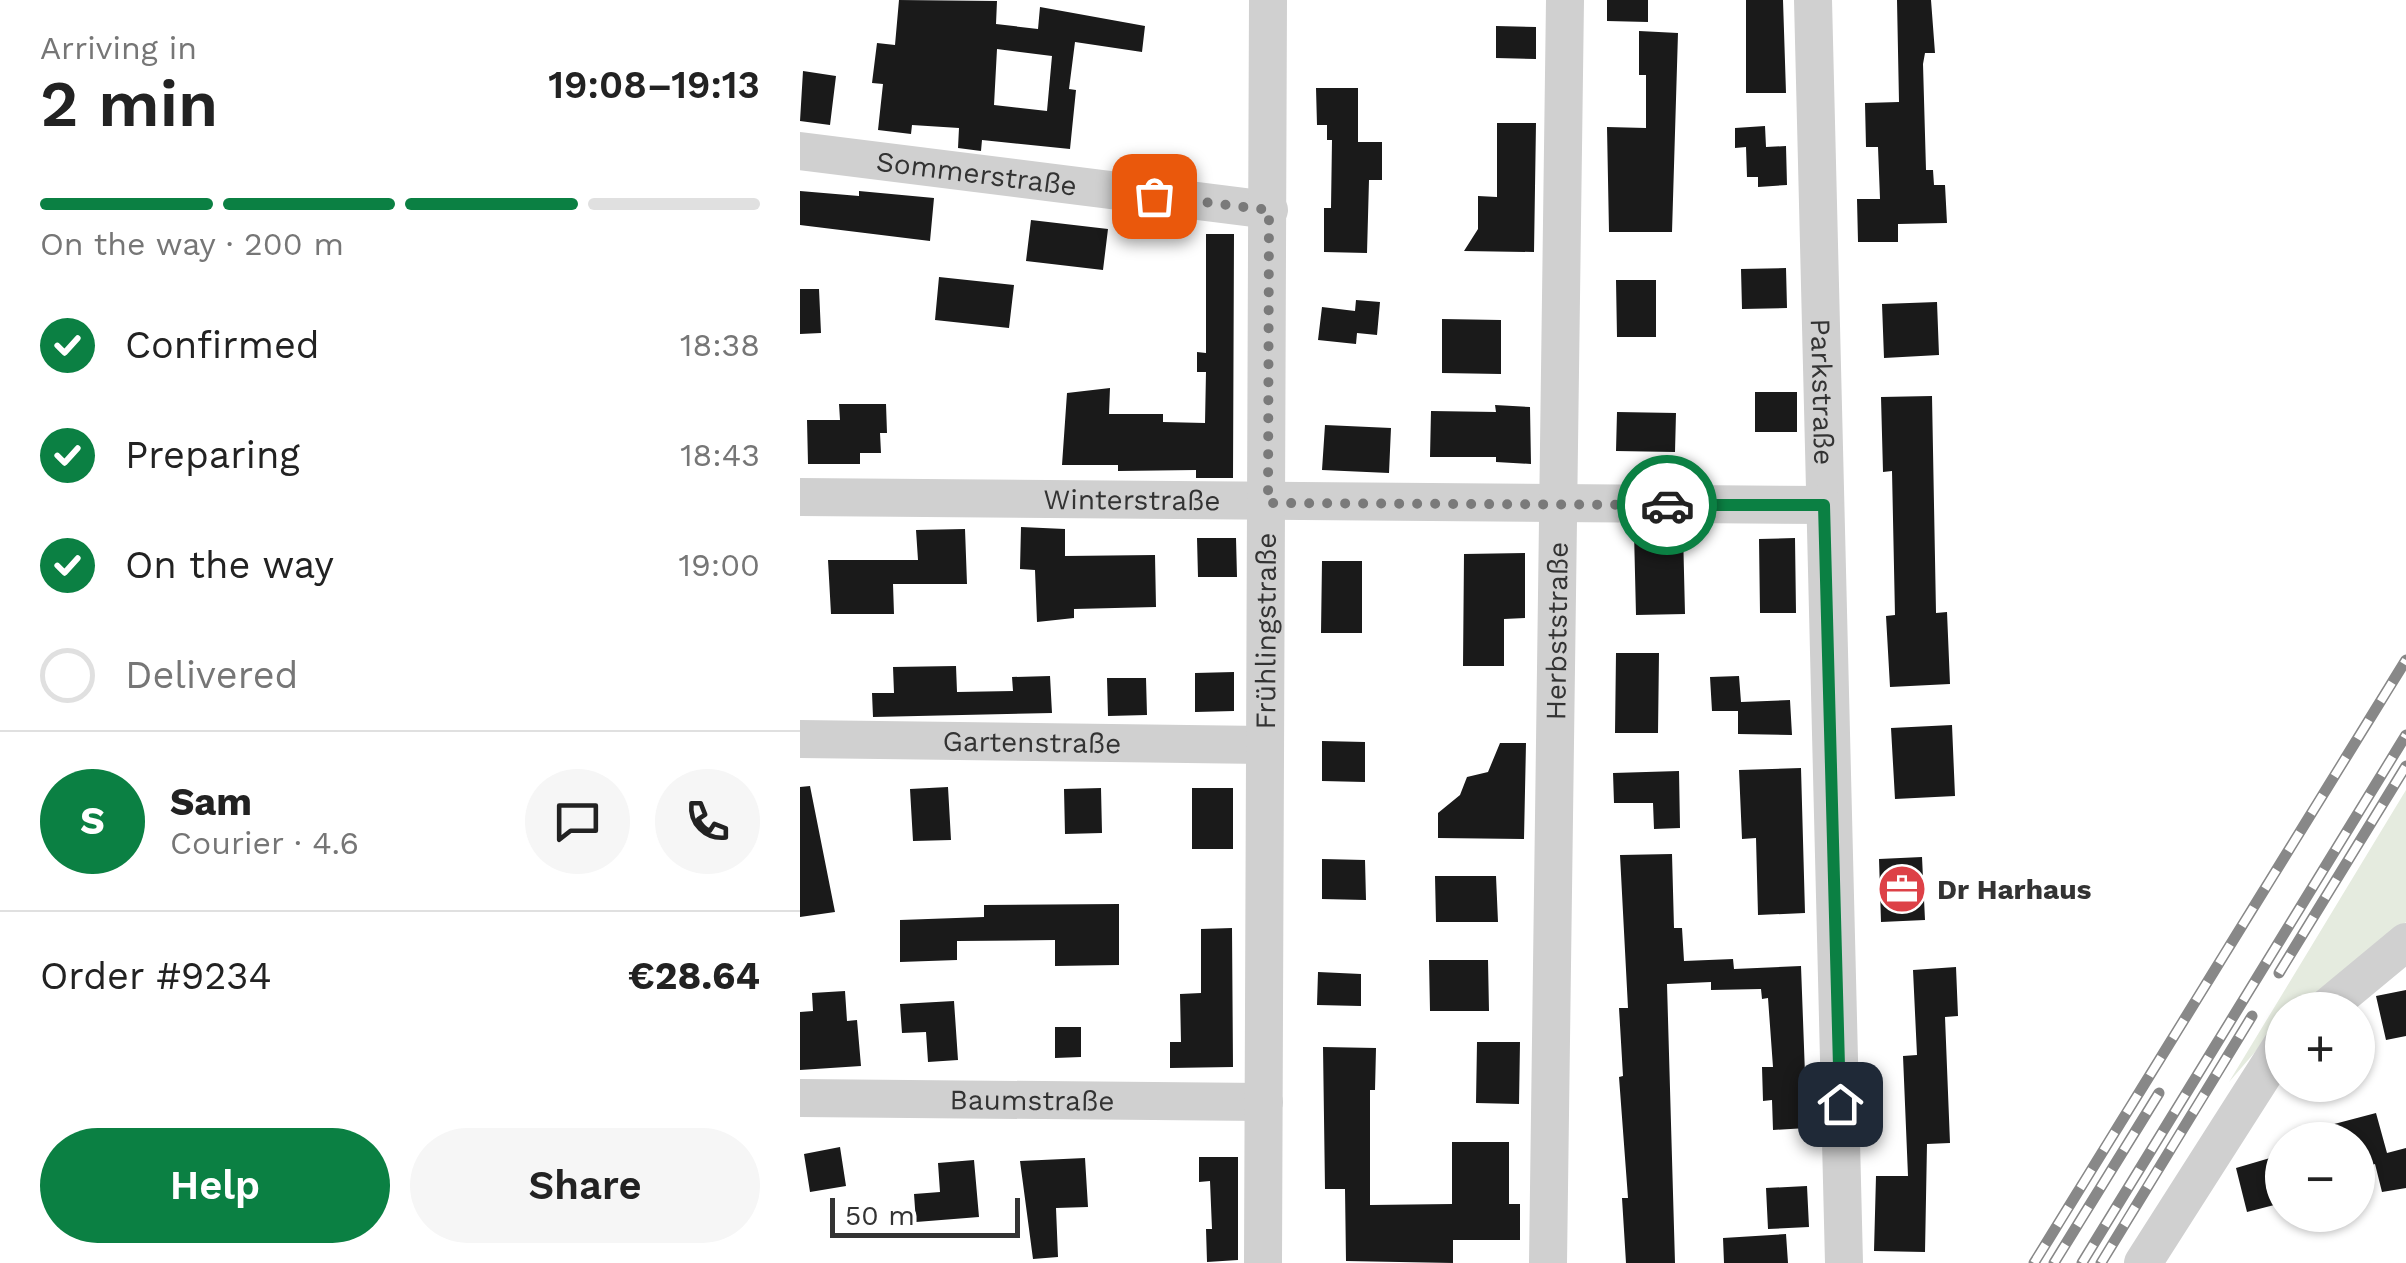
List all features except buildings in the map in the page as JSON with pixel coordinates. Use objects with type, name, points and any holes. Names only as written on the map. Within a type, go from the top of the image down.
[{"type":"street","name":"Frühlingstraße","points":[[1263,1263],[1268,0]]},
{"type":"street","name":"Herbststraße","points":[[1548,1263],[1566,0]]},
{"type":"street","name":"Parkstraße","points":[[1812,0],[1844,1263]]},
{"type":"street","name":"Sommerstraße","points":[[800,151],[1269,210]]},
{"type":"street","name":"Winterstraße","points":[[800,497],[1824,505]]},
{"type":"street","name":"Gartenstraße","points":[[800,739],[1264,745]]},
{"type":"street","points":[[2346,992],[2406,942]]},
{"type":"street","points":[[2143,1263],[2265,1073]]},
{"type":"street","name":"Baumstraße","points":[[800,1098],[1264,1102]]},
{"type":"shaded area","points":[[2406,790],[2406,922],[2384,946],[2319,992],[2284,992]]},
{"type":"shaded area","points":[[2265,1023],[2265,1041],[2229,1082]]},
{"type":"railway","points":[[2034,1263],[2406,660]]},
{"type":"railway","points":[[2082,1263],[2406,735]]},
{"type":"railway","points":[[2279,973],[2406,766]]},
{"type":"railway","points":[[2101,1263],[2252,1016]]},
{"type":"railway","points":[[2054,1263],[2159,1093]]},
{"type":"way so far","points":[[1154,196],[1269,210],[1268,503],[1667,505]]},
{"type":"place","name":"Dr Harhaus","points":[[1902,889]]},
{"type":"route","points":[[1667,505],[1824,505],[1840,1104]]}]
